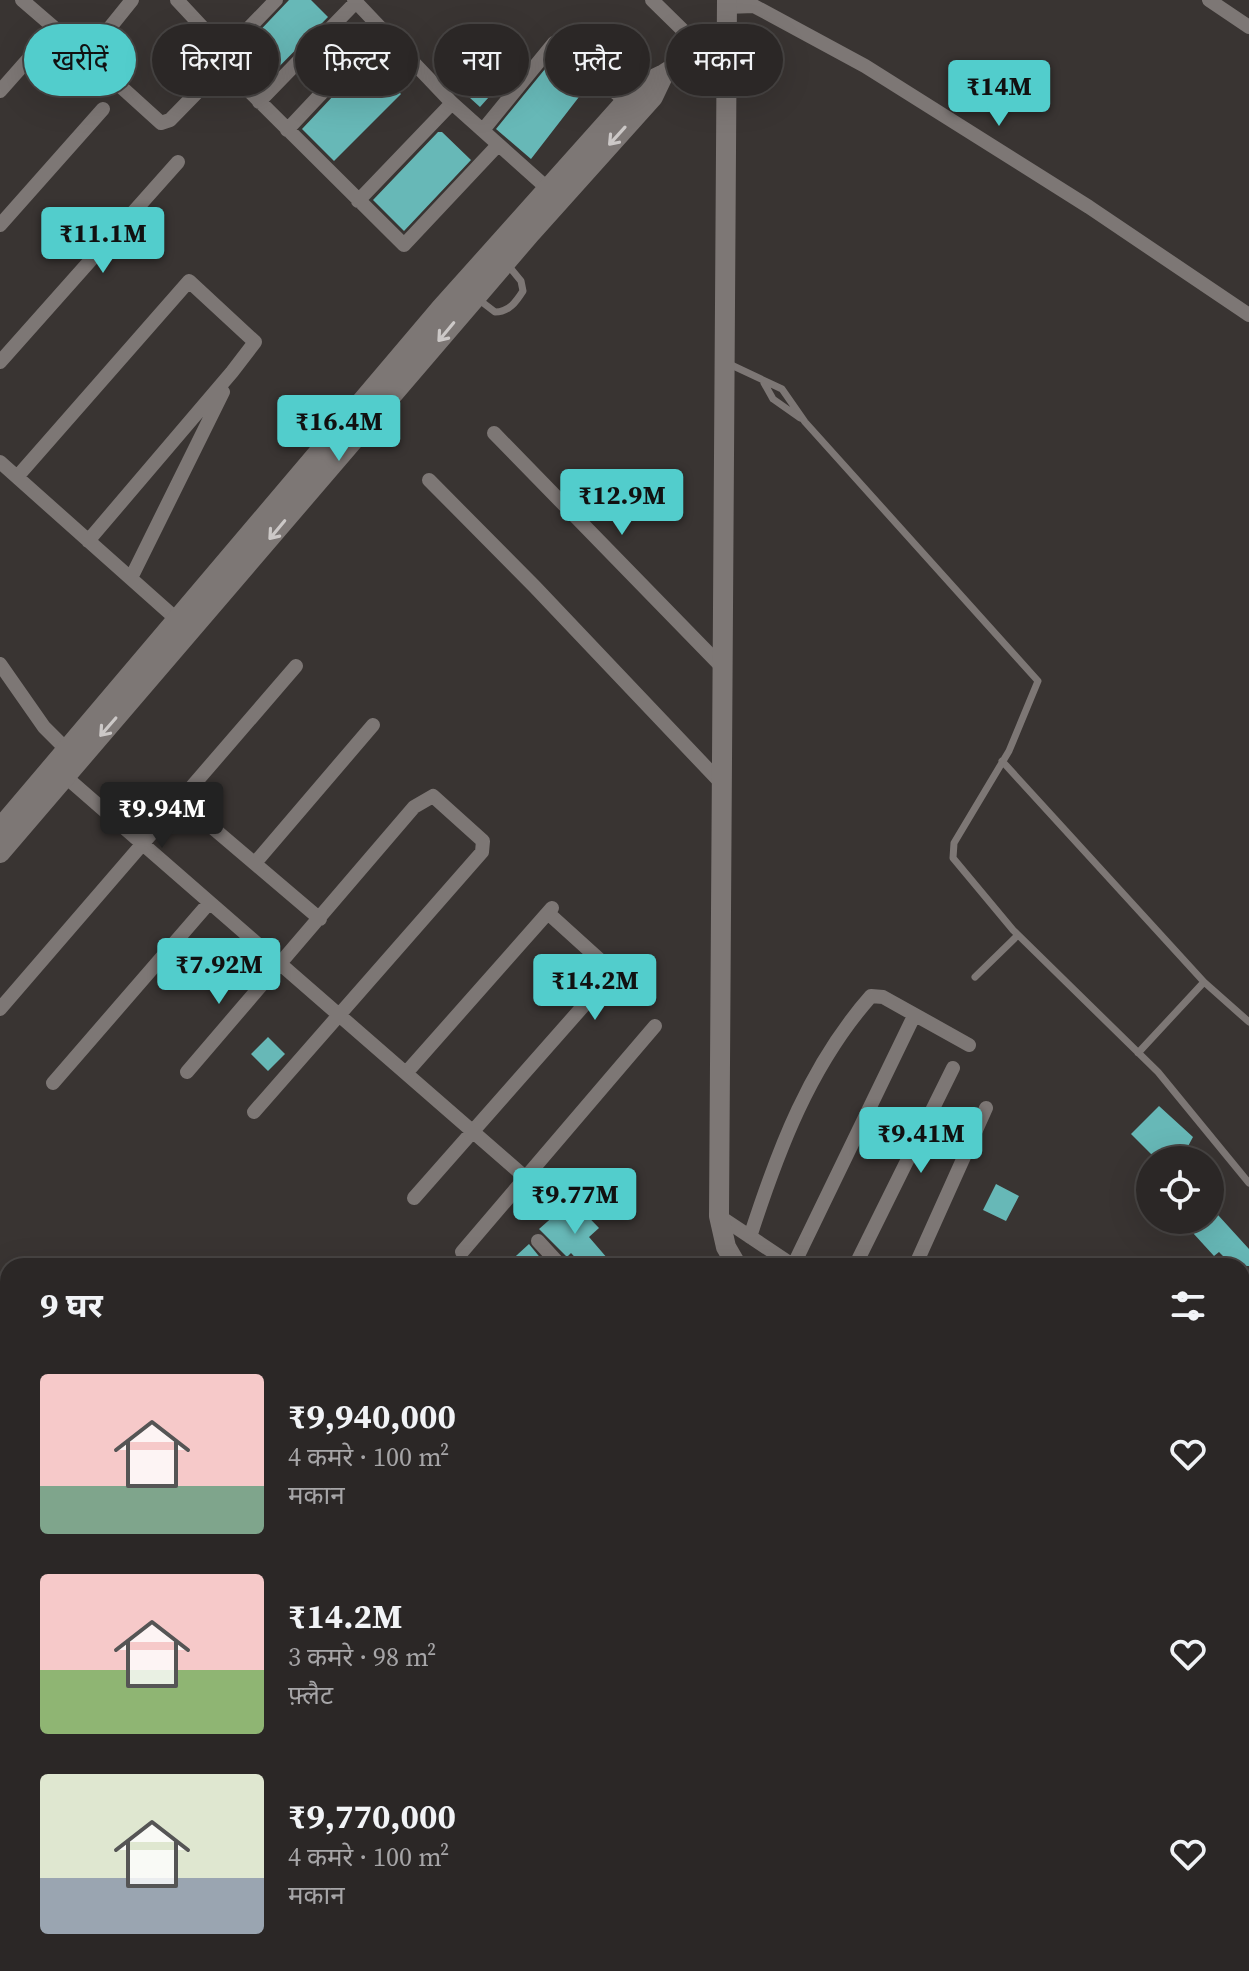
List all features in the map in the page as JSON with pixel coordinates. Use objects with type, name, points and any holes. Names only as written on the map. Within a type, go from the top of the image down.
[{"type":"street","points":[[22,0],[50,24]]},
{"type":"street","points":[[113,24],[132,0]]},
{"type":"street","points":[[177,0],[199,24]]},
{"type":"street","points":[[253,24],[276,0]]},
{"type":"street","points":[[652,0],[676,24]]},
{"type":"street","points":[[1209,0],[1249,27]]},
{"type":"street","points":[[259,102],[355,1],[377,24]]},
{"type":"street","points":[[727,24],[726,4],[754,6],[865,66],[1089,207],[1249,315]]},
{"type":"street","points":[[483,130],[554,43],[626,101]]},
{"type":"street","points":[[0,91],[24,64]]},
{"type":"street","points":[[418,67],[452,103],[547,188]]},
{"type":"street","points":[[0,853],[66,764],[505,262],[547,188],[641,85],[664,74]]},
{"type":"street","points":[[184,627],[440,309],[653,97],[664,74]]},
{"type":"street","points":[[131,96],[161,123],[170,120],[193,96]]},
{"type":"street","points":[[253,96],[404,245],[498,145]]},
{"type":"street","points":[[287,130],[319,96]]},
{"type":"street","points":[[724,1256],[719,1216],[727,96]]},
{"type":"street","points":[[358,201],[452,103]]},
{"type":"street","points":[[0,225],[103,109]]},
{"type":"street","points":[[0,362],[178,162]]},
{"type":"street","points":[[17,477],[189,281],[255,342],[88,541]]},
{"type":"street","points":[[131,578],[232,372]]},
{"type":"street","points":[[494,433],[723,668]]},
{"type":"street","points":[[0,462],[184,627]]},
{"type":"street","points":[[429,480],[722,784]]},
{"type":"street","points":[[0,664],[66,764],[141,844],[526,1178]]},
{"type":"street","points":[[0,1009],[296,666]]},
{"type":"street","points":[[255,863],[373,725]]},
{"type":"street","points":[[0,828],[66,764]]},
{"type":"street","points":[[187,1072],[414,807],[433,796],[477,833],[483,841],[482,852],[254,1112]]},
{"type":"street","points":[[180,800],[320,919]]},
{"type":"street","points":[[53,1083],[209,903]]},
{"type":"street","points":[[406,1073],[550,910],[607,968],[608,978],[414,1198]]},
{"type":"street","points":[[750,1237],[765,1190],[811,1079],[871,996],[883,997],[969,1045]]},
{"type":"street","points":[[797,1258],[914,1016]]},
{"type":"street","points":[[462,1252],[655,1026]]},
{"type":"street","points":[[859,1258],[953,1068]]},
{"type":"street","points":[[919,1258],[986,1108]]},
{"type":"street","points":[[719,1216],[781,1258]]},
{"type":"street","points":[[538,1241],[554,1258]]},
{"type":"lane","points":[[475,297],[495,312],[503,312],[516,303],[523,291],[521,281],[505,262]]},
{"type":"lane","points":[[725,362],[782,389],[805,422],[1038,681],[1002,761],[954,843],[953,858],[1018,935],[1158,1072],[1249,1183]]},
{"type":"lane","points":[[764,383],[773,399],[805,422]]},
{"type":"lane","points":[[1002,761],[1204,982],[1249,1022]]},
{"type":"lane","points":[[975,977],[1018,935]]},
{"type":"lane","points":[[1138,1053],[1204,982]]},
{"type":"building","points":[[289,0],[311,0],[328,17],[321,24],[295,24],[295,50],[279,67],[279,24],[266,24]]},
{"type":"building","points":[[545,69],[545,96],[580,96],[531,159],[496,129],[523,96],[529,96],[529,89]]},
{"type":"building","points":[[333,96],[399,96],[334,161],[302,129]]},
{"type":"building","points":[[468,96],[490,96],[480,107]]},
{"type":"building","points":[[438,132],[442,132],[471,160],[404,231],[373,200]]},
{"type":"building","points":[[268,1037],[285,1054],[268,1071],[251,1054]]},
{"type":"building","points":[[1159,1106],[1193,1137],[1188,1146],[1143,1146],[1131,1134]]},
{"type":"building","points":[[996,1184],[1019,1196],[1006,1221],[983,1210]]},
{"type":"building","points":[[572,1200],[599,1228],[589,1237],[607,1258],[576,1258],[571,1253],[567,1257],[539,1229]]},
{"type":"building","points":[[1224,1222],[1249,1249],[1249,1258],[1225,1258],[1219,1252],[1214,1256],[1194,1234],[1224,1234]]},
{"type":"building","points":[[529,1244],[540,1258],[514,1258]]}]
